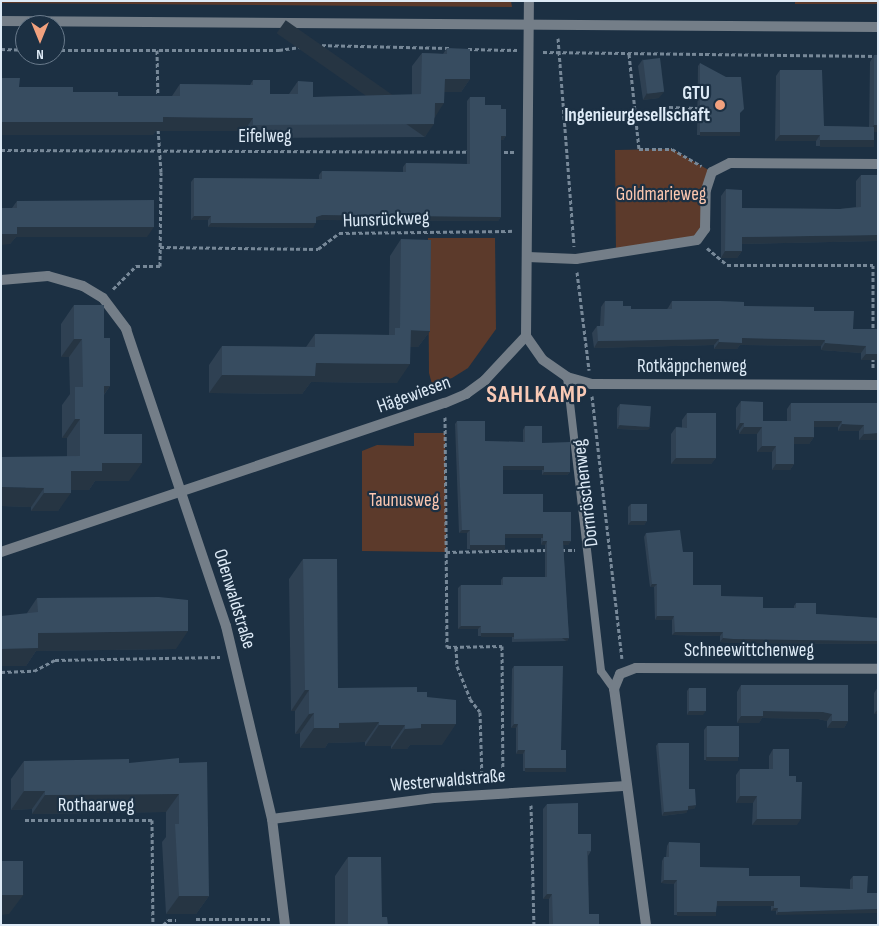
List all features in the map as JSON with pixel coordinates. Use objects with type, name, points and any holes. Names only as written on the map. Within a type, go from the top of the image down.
[{"type":"street","points":[[526,336],[529,1]]},
{"type":"street","points":[[1,21],[530,27],[878,27]]},
{"type":"street","points":[[528,257],[576,258],[697,240],[706,229],[706,190],[712,172],[730,163],[878,164]]},
{"type":"street","points":[[1,280],[48,276],[84,286],[103,298]]},
{"type":"street","name":"Odenwaldstraße","points":[[103,298],[126,329],[182,494],[234,657],[272,819],[285,922]]},
{"type":"street","name":"Rotkäppchenweg","points":[[526,336],[543,360],[567,377],[591,384],[878,386]]},
{"type":"street","name":"Hägewiesen","points":[[1,552],[182,494],[445,403],[466,394],[485,380],[526,336]]},
{"type":"street","name":"Schneewittchenweg","points":[[620,674],[636,668],[878,669]]},
{"type":"street","points":[[620,674],[614,689],[646,925]]},
{"type":"street","name":"Westerwaldstraße","points":[[272,819],[482,794],[627,786]]},
{"type":"lane","points":[[567,377],[601,671],[614,689]]},
{"type":"path","points":[[65,50],[279,50],[315,45],[451,48]]},
{"type":"path","points":[[461,49],[529,50],[558,54],[878,56]]},
{"type":"path","points":[[1,50],[15,50]]},
{"type":"path","points":[[157,50],[158,110]]},
{"type":"path","name":"Dornröschenweg","points":[[558,54],[576,258],[622,654],[620,674]]},
{"type":"path","points":[[629,54],[639,149],[672,149],[712,172]]},
{"type":"path","points":[[669,107],[705,108]]},
{"type":"path","points":[[103,298],[136,266],[160,266],[161,172],[158,150],[158,120]]},
{"type":"path","name":"Eifelweg","points":[[1,150],[480,152]]},
{"type":"path","points":[[490,152],[529,152]]},
{"type":"path","name":"Hunsrückweg","points":[[160,247],[318,248],[339,233],[528,231]]},
{"type":"path","points":[[697,240],[727,265],[873,265],[873,340]]},
{"type":"path","points":[[873,350],[873,368]]},
{"type":"path","points":[[445,403],[447,647],[502,646],[503,794]]},
{"type":"path","points":[[446,552],[549,550]]},
{"type":"path","points":[[559,550],[610,550]]},
{"type":"path","points":[[456,647],[457,666],[470,699],[480,712],[482,794]]},
{"type":"path","points":[[1,672],[34,671],[56,660],[234,657]]},
{"type":"path","points":[[531,792],[534,925]]},
{"type":"path","name":"Rothaarweg","points":[[25,820],[152,820],[153,925]]},
{"type":"path","points":[[196,919],[285,922]]},
{"type":"path","points":[[163,925],[168,920],[176,920]]},
{"type":"green space","points":[[1,1],[511,1],[512,7],[1,3]]},
{"type":"green space","points":[[795,1],[878,1],[878,4],[795,4]]},
{"type":"green space","name":"Goldmarieweg","points":[[672,149],[712,172],[702,235],[616,253],[615,150]]},
{"type":"green space","points":[[428,238],[495,238],[496,329],[468,368],[452,378],[432,384],[429,373]]},
{"type":"green space","name":"Taunusweg","points":[[414,433],[445,433],[446,552],[362,551],[362,451],[377,445],[414,446]]},
{"type":"building","points":[[447,48],[470,49],[470,79],[445,79],[444,103],[435,103],[434,124],[253,125],[253,118],[163,117],[163,122],[1,122],[1,78],[20,78],[19,87],[73,87],[73,92],[118,92],[118,96],[180,96],[180,84],[253,85],[253,80],[270,80],[270,94],[298,94],[298,81],[313,82],[313,97],[421,94],[422,53],[447,54]]},
{"type":"building","points":[[874,55],[878,55],[878,125],[874,125]]},
{"type":"building","points":[[660,58],[664,92],[647,94],[643,60]]},
{"type":"building","points":[[700,63],[726,77],[741,77],[744,109],[740,113],[740,132],[700,132]]},
{"type":"building","points":[[780,70],[822,70],[824,126],[874,127],[874,140],[820,140],[820,135],[780,135]]},
{"type":"building","points":[[470,97],[485,97],[485,105],[501,105],[501,109],[506,109],[506,136],[501,136],[501,217],[322,215],[316,217],[316,223],[211,223],[211,216],[194,216],[194,178],[322,179],[322,171],[406,172],[406,163],[470,164]]},
{"type":"building","points":[[861,175],[878,175],[878,235],[742,237],[742,251],[725,251],[726,189],[742,190],[742,208],[840,209],[861,207]]},
{"type":"building","points":[[154,200],[154,227],[17,227],[17,234],[1,234],[1,208],[17,208],[17,201]]},
{"type":"building","points":[[401,239],[431,240],[430,331],[400,328]]},
{"type":"building","points":[[605,301],[623,301],[623,306],[631,306],[631,309],[672,309],[672,301],[720,301],[744,302],[744,306],[814,307],[814,311],[854,311],[853,329],[878,329],[878,354],[866,354],[866,346],[825,343],[825,340],[742,338],[742,343],[719,342],[719,339],[598,341],[597,326],[604,326]]},
{"type":"building","points":[[74,305],[104,305],[104,338],[110,338],[110,386],[104,386],[104,434],[142,434],[142,463],[102,463],[102,471],[71,471],[71,493],[44,493],[44,488],[1,487],[1,457],[80,456],[80,419],[75,419],[75,387],[83,387],[82,339],[74,339]]},
{"type":"building","points":[[395,328],[411,328],[410,364],[316,363],[315,376],[222,375],[222,346],[315,347],[315,334],[395,335]]},
{"type":"building","points":[[741,401],[763,402],[763,421],[791,421],[791,403],[877,403],[878,433],[864,434],[864,425],[842,424],[842,421],[814,421],[814,437],[794,437],[794,464],[776,464],[776,446],[762,446],[762,427],[744,427],[744,423],[740,423]]},
{"type":"building","points":[[620,404],[651,406],[649,427],[619,425]]},
{"type":"building","points":[[687,413],[716,413],[716,458],[676,458],[676,427],[687,428]]},
{"type":"building","points":[[457,421],[485,421],[485,441],[525,442],[525,426],[542,426],[542,443],[570,442],[570,472],[544,472],[544,466],[503,466],[503,494],[543,494],[543,512],[571,512],[571,541],[563,541],[569,638],[514,639],[514,633],[481,633],[481,626],[461,626],[461,585],[503,585],[503,577],[547,577],[547,541],[543,541],[543,534],[505,534],[505,545],[470,545],[470,530],[462,530]]},
{"type":"building","points":[[631,504],[647,504],[647,521],[631,521]]},
{"type":"building","points":[[680,530],[683,552],[693,552],[693,585],[721,585],[721,596],[763,597],[763,608],[796,608],[796,603],[816,603],[816,614],[878,618],[878,641],[733,639],[723,638],[723,632],[675,632],[674,616],[657,616],[657,584],[652,584],[646,533]]},
{"type":"building","points":[[303,559],[337,559],[338,688],[417,687],[417,692],[427,692],[427,697],[456,700],[456,724],[421,724],[421,728],[405,729],[405,725],[379,725],[379,722],[339,723],[339,728],[314,728],[314,713],[309,714],[309,690],[305,690]]},
{"type":"building","points":[[159,597],[188,600],[188,631],[38,633],[38,648],[1,649],[1,616],[38,612],[37,598]]},
{"type":"building","points":[[514,666],[563,666],[561,750],[566,750],[566,768],[525,768],[525,750],[518,750],[518,724],[514,724]]},
{"type":"building","points":[[741,685],[848,685],[848,721],[832,721],[832,714],[823,712],[763,711],[763,716],[741,716]]},
{"type":"building","points":[[689,688],[706,688],[706,711],[689,711]]},
{"type":"building","points":[[707,726],[739,726],[739,757],[707,757]]},
{"type":"building","points":[[658,743],[689,743],[689,789],[695,789],[696,805],[688,806],[688,810],[664,812]]},
{"type":"building","points":[[773,749],[789,749],[789,776],[796,776],[796,782],[802,782],[801,819],[757,819],[757,796],[740,796],[740,769],[773,769]]},
{"type":"building","points":[[179,758],[179,763],[207,762],[209,896],[179,896],[175,824],[179,824],[179,794],[45,795],[45,791],[24,791],[24,761],[129,759],[129,763]]},
{"type":"building","points":[[578,803],[578,834],[591,834],[591,851],[587,851],[589,914],[599,914],[599,925],[553,925],[552,894],[547,894],[547,804]]},
{"type":"building","points":[[669,842],[700,843],[700,867],[749,868],[749,876],[800,876],[800,887],[853,889],[853,876],[868,876],[867,893],[878,893],[878,909],[778,912],[778,908],[774,908],[774,901],[717,901],[716,912],[677,912],[677,880],[664,880],[664,857],[669,857]]},
{"type":"building","points":[[348,857],[381,857],[382,917],[387,917],[388,925],[348,925]]},
{"type":"building","points":[[1,861],[23,861],[23,895],[1,895]]},
{"type":"place","name":"GTU Ingenieurgesellschaft","points":[[720,105]]},
{"type":"district","name":"SAHLKAMP","points":[[537,395]]}]
